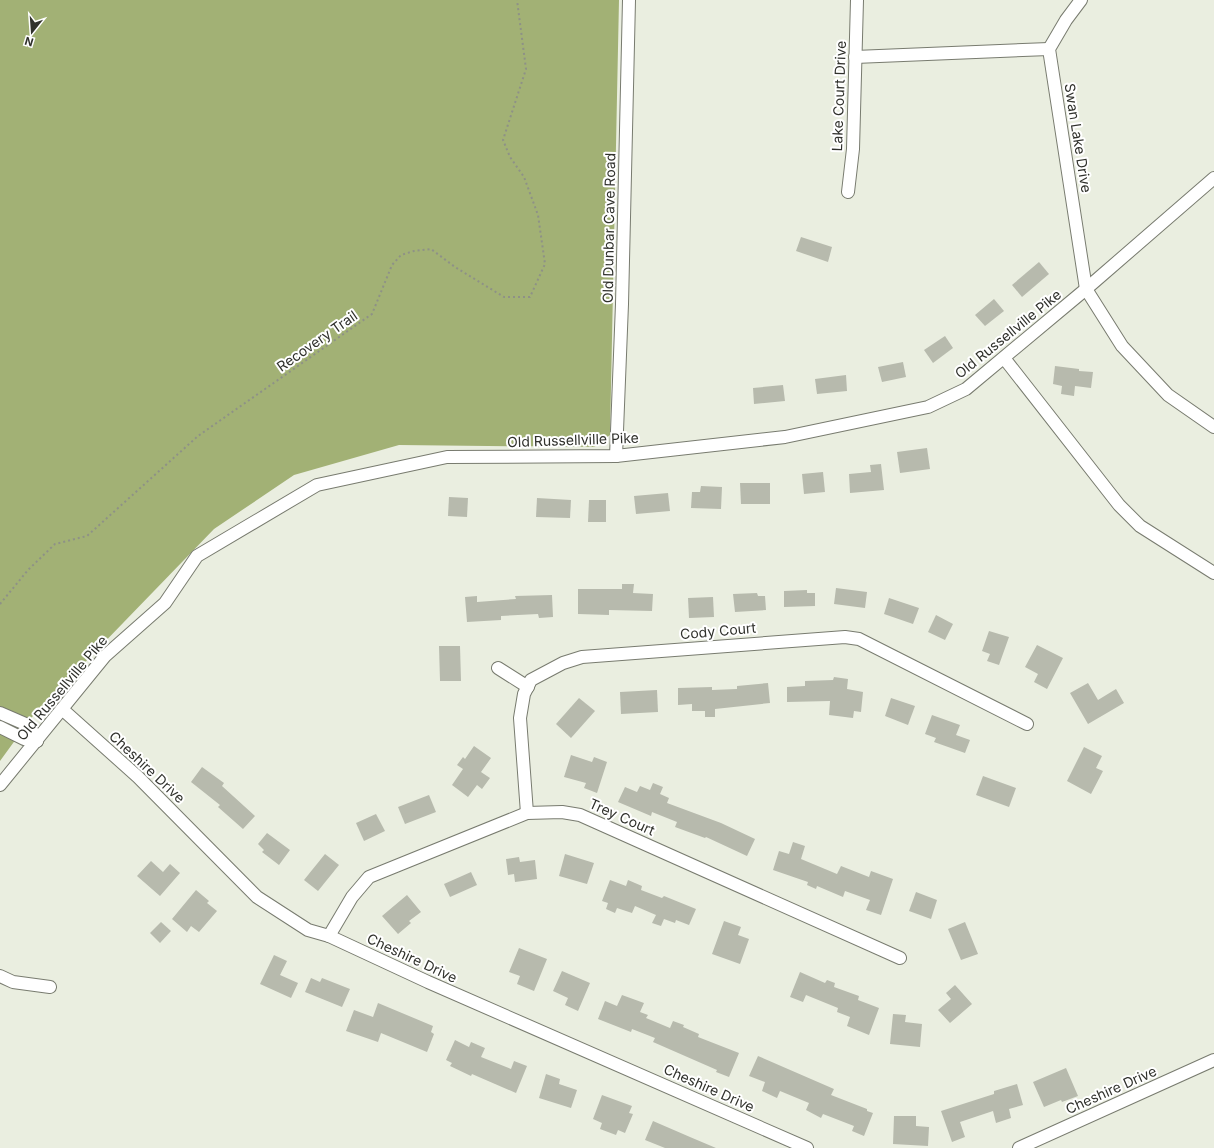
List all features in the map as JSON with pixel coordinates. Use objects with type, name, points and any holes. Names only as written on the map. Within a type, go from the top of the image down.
[{"type":"street","name":"Old Dunbar Cave Road","points":[[616,456],[622,304],[629,0]]},
{"type":"street","name":"Lake Court Drive","points":[[848,192],[853,149],[856,0]]},
{"type":"street","points":[[855,57],[1049,49],[1066,20],[1081,0]]},
{"type":"street","name":"Swan Lake Drive","points":[[1049,49],[1086,289]]},
{"type":"street","name":"Old Russellville Pike","points":[[0,785],[105,656],[165,603],[197,556],[317,485],[447,457],[616,456],[785,437],[928,408],[966,389],[1086,289],[1214,178]]},
{"type":"street","points":[[1086,289],[1122,346],[1168,394],[1214,427]]},
{"type":"street","points":[[1004,358],[1119,505],[1140,526],[1214,573]]},
{"type":"street","name":"Cody Court","points":[[527,813],[520,718],[524,694],[531,680],[563,663],[582,657],[845,637],[859,639],[1027,724]]},
{"type":"street","points":[[498,668],[528,687]]},
{"type":"street","name":"Cheshire Drive","points":[[62,709],[138,777],[257,897],[308,930],[329,936],[428,982],[807,1148]]},
{"type":"street","points":[[0,713],[30,726],[37,741]]},
{"type":"street","points":[[0,727],[24,739],[37,741]]},
{"type":"street","name":"Trey Court","points":[[329,936],[352,897],[369,877],[527,813],[562,812],[580,814],[900,958]]},
{"type":"street","points":[[0,976],[13,982],[50,987]]},
{"type":"street","name":"Cheshire Drive","points":[[1020,1148],[1214,1060]]},
{"type":"path","name":"Recovery Trail","points":[[0,604],[28,570],[55,544],[87,536],[198,436],[372,314],[392,265],[401,255],[414,251],[430,249],[455,267],[504,298],[530,297],[545,264],[538,215],[524,177],[510,157],[504,140],[526,69],[517,0]]},
{"type":"green space","points":[[0,0],[619,0],[610,435],[594,447],[399,445],[294,475],[214,529],[32,717],[0,761]]},
{"type":"building","points":[[801,237],[832,247],[828,262],[796,251]]},
{"type":"building","points":[[1039,262],[1049,274],[1022,297],[1012,285]]},
{"type":"building","points":[[994,299],[1004,311],[985,326],[975,315]]},
{"type":"building","points":[[945,336],[953,348],[933,363],[924,350]]},
{"type":"building","points":[[903,362],[906,377],[882,382],[878,367]]},
{"type":"building","points":[[1055,366],[1093,372],[1091,388],[1075,386],[1074,396],[1061,394],[1062,386],[1053,384]]},
{"type":"building","points":[[846,375],[847,391],[817,394],[815,379]]},
{"type":"building","points":[[783,385],[785,401],[754,404],[753,388]]},
{"type":"building","points":[[927,448],[930,469],[900,473],[897,452]]},
{"type":"building","points":[[881,464],[884,490],[850,493],[849,474],[871,472],[870,465]]},
{"type":"building","points":[[823,472],[825,492],[804,494],[802,474]]},
{"type":"building","points":[[740,483],[770,483],[770,504],[741,504]]},
{"type":"building","points":[[701,486],[722,487],[721,509],[691,508],[692,492],[700,492]]},
{"type":"building","points":[[668,493],[670,511],[636,514],[634,496]]},
{"type":"building","points":[[449,497],[468,498],[467,517],[448,516]]},
{"type":"building","points":[[537,498],[571,500],[570,518],[536,517]]},
{"type":"building","points":[[589,500],[606,500],[606,522],[588,522]]},
{"type":"building","points":[[622,584],[634,584],[633,593],[653,594],[652,611],[609,610],[609,615],[578,614],[578,589],[622,589]]},
{"type":"building","points":[[836,588],[867,592],[865,608],[834,604]]},
{"type":"building","points":[[807,590],[807,593],[815,593],[815,606],[784,607],[784,591]]},
{"type":"building","points":[[757,593],[758,596],[765,596],[766,610],[735,612],[733,594]]},
{"type":"building","points":[[552,595],[553,617],[539,618],[538,614],[501,616],[501,620],[467,622],[465,597],[477,596],[477,602],[516,599],[515,596]]},
{"type":"building","points":[[713,597],[714,617],[689,618],[688,598]]},
{"type":"building","points":[[889,598],[919,608],[913,624],[884,614]]},
{"type":"building","points":[[936,615],[953,624],[945,640],[928,632]]},
{"type":"building","points":[[989,631],[1009,637],[999,665],[987,661],[990,654],[982,651]]},
{"type":"building","points":[[1037,645],[1063,658],[1047,689],[1034,682],[1038,674],[1025,667]]},
{"type":"building","points":[[439,646],[460,646],[461,681],[440,681]]},
{"type":"building","points":[[834,677],[848,679],[847,689],[863,692],[861,712],[854,711],[853,718],[829,715],[830,701],[787,702],[787,687],[805,686],[805,681],[833,680]]},
{"type":"building","points":[[768,683],[770,703],[715,709],[715,717],[705,717],[705,711],[692,711],[692,704],[678,705],[678,688],[712,687],[712,690],[737,689],[737,686]]},
{"type":"building","points":[[1088,683],[1098,700],[1116,689],[1124,703],[1088,724],[1070,693]]},
{"type":"building","points":[[657,690],[658,712],[621,714],[620,692]]},
{"type":"building","points":[[579,698],[595,711],[571,738],[556,724]]},
{"type":"building","points":[[891,698],[915,706],[908,725],[885,716]]},
{"type":"building","points":[[932,715],[960,725],[956,735],[970,740],[965,753],[934,742],[936,738],[925,734]]},
{"type":"building","points":[[474,746],[491,758],[481,772],[490,778],[482,789],[477,785],[468,797],[452,785],[463,769],[457,765],[463,757],[465,759]]},
{"type":"building","points":[[1084,747],[1102,756],[1096,768],[1103,771],[1091,794],[1067,781]]},
{"type":"building","points":[[571,755],[592,762],[594,757],[607,762],[597,793],[584,788],[586,783],[564,777]]},
{"type":"building","points":[[202,767],[224,783],[222,786],[255,816],[243,829],[218,807],[220,805],[191,782]]},
{"type":"building","points":[[983,776],[1016,788],[1009,807],[976,795]]},
{"type":"building","points":[[653,783],[663,787],[660,794],[669,798],[667,803],[721,823],[755,839],[747,856],[706,837],[705,838],[675,827],[677,822],[652,812],[651,816],[618,802],[625,787],[637,792],[640,786],[650,790]]},
{"type":"building","points":[[429,795],[436,812],[405,824],[398,807]]},
{"type":"building","points":[[376,814],[385,831],[364,841],[356,823]]},
{"type":"building","points":[[267,833],[290,850],[279,865],[262,852],[264,850],[258,844]]},
{"type":"building","points":[[793,842],[805,846],[801,859],[837,874],[841,866],[869,877],[871,871],[893,879],[881,915],[866,910],[870,900],[845,891],[843,897],[817,886],[816,889],[807,885],[808,882],[773,870],[779,851],[789,854]]},
{"type":"building","points":[[325,854],[339,865],[318,891],[304,880]]},
{"type":"building","points":[[565,854],[594,863],[587,884],[559,876]]},
{"type":"building","points":[[519,857],[520,862],[535,860],[537,879],[515,882],[514,874],[508,875],[506,859]]},
{"type":"building","points":[[151,861],[163,872],[170,864],[180,873],[160,896],[137,876]]},
{"type":"building","points":[[471,872],[477,885],[450,897],[444,884]]},
{"type":"building","points":[[610,880],[626,886],[628,880],[642,886],[641,890],[662,898],[664,896],[696,909],[689,925],[676,920],[675,923],[664,919],[661,926],[652,923],[656,915],[635,906],[632,913],[617,908],[615,913],[606,909],[608,903],[602,901]]},
{"type":"building","points":[[196,890],[209,901],[207,903],[217,911],[199,932],[191,926],[187,932],[172,919]]},
{"type":"building","points":[[916,892],[937,900],[931,919],[909,911]]},
{"type":"building","points":[[407,895],[421,912],[409,921],[411,923],[398,934],[382,916]]},
{"type":"building","points":[[724,921],[741,927],[738,935],[749,939],[740,964],[712,954]]},
{"type":"building","points":[[161,922],[171,931],[160,943],[150,933]]},
{"type":"building","points":[[965,922],[978,954],[961,960],[948,929]]},
{"type":"building","points":[[519,948],[547,959],[534,991],[517,984],[520,976],[509,972]]},
{"type":"building","points":[[274,955],[287,961],[280,975],[298,983],[291,998],[260,984]]},
{"type":"building","points":[[562,971],[590,983],[578,1011],[565,1005],[568,998],[553,991]]},
{"type":"building","points":[[800,972],[825,983],[827,980],[835,983],[834,987],[859,996],[858,1000],[879,1008],[869,1035],[847,1026],[850,1017],[837,1012],[838,1008],[806,995],[803,1002],[790,997]]},
{"type":"building","points":[[311,978],[320,982],[322,978],[350,989],[342,1007],[305,992]]},
{"type":"building","points":[[955,985],[972,1004],[950,1023],[938,1010],[951,999],[946,993]]},
{"type":"building","points":[[622,995],[644,1003],[640,1012],[648,1015],[646,1018],[670,1028],[673,1021],[684,1025],[683,1027],[699,1034],[698,1037],[739,1053],[729,1077],[716,1072],[717,1070],[653,1042],[655,1038],[632,1029],[631,1032],[598,1019],[605,1001],[617,1006]]},
{"type":"building","points":[[378,1003],[433,1026],[431,1032],[434,1034],[427,1052],[381,1033],[378,1042],[346,1031],[354,1010],[373,1017]]},
{"type":"building","points":[[893,1014],[906,1015],[905,1022],[922,1024],[920,1047],[890,1044]]},
{"type":"building","points":[[455,1040],[469,1047],[471,1042],[485,1048],[481,1057],[511,1069],[514,1061],[527,1066],[516,1093],[472,1074],[471,1076],[450,1066],[452,1063],[446,1060]]},
{"type":"building","points":[[758,1056],[834,1089],[831,1095],[867,1109],[867,1111],[873,1113],[864,1136],[852,1131],[854,1126],[823,1114],[821,1118],[806,1110],[809,1103],[780,1091],[777,1098],[762,1091],[765,1082],[749,1076]]},
{"type":"building","points":[[1066,1068],[1078,1096],[1062,1102],[1061,1100],[1044,1107],[1033,1082]]},
{"type":"building","points":[[546,1074],[560,1079],[559,1084],[577,1090],[571,1108],[539,1098]]},
{"type":"building","points":[[1017,1084],[1023,1105],[1009,1109],[1011,1118],[996,1123],[993,1111],[960,1122],[965,1137],[952,1142],[941,1111],[994,1094],[994,1091]]},
{"type":"building","points":[[602,1095],[632,1106],[629,1113],[633,1114],[625,1133],[618,1130],[616,1135],[600,1129],[602,1123],[593,1119]]},
{"type":"building","points":[[894,1116],[916,1116],[916,1126],[929,1127],[928,1146],[893,1144]]},
{"type":"building","points":[[653,1121],[716,1148],[665,1148],[645,1140]]}]
